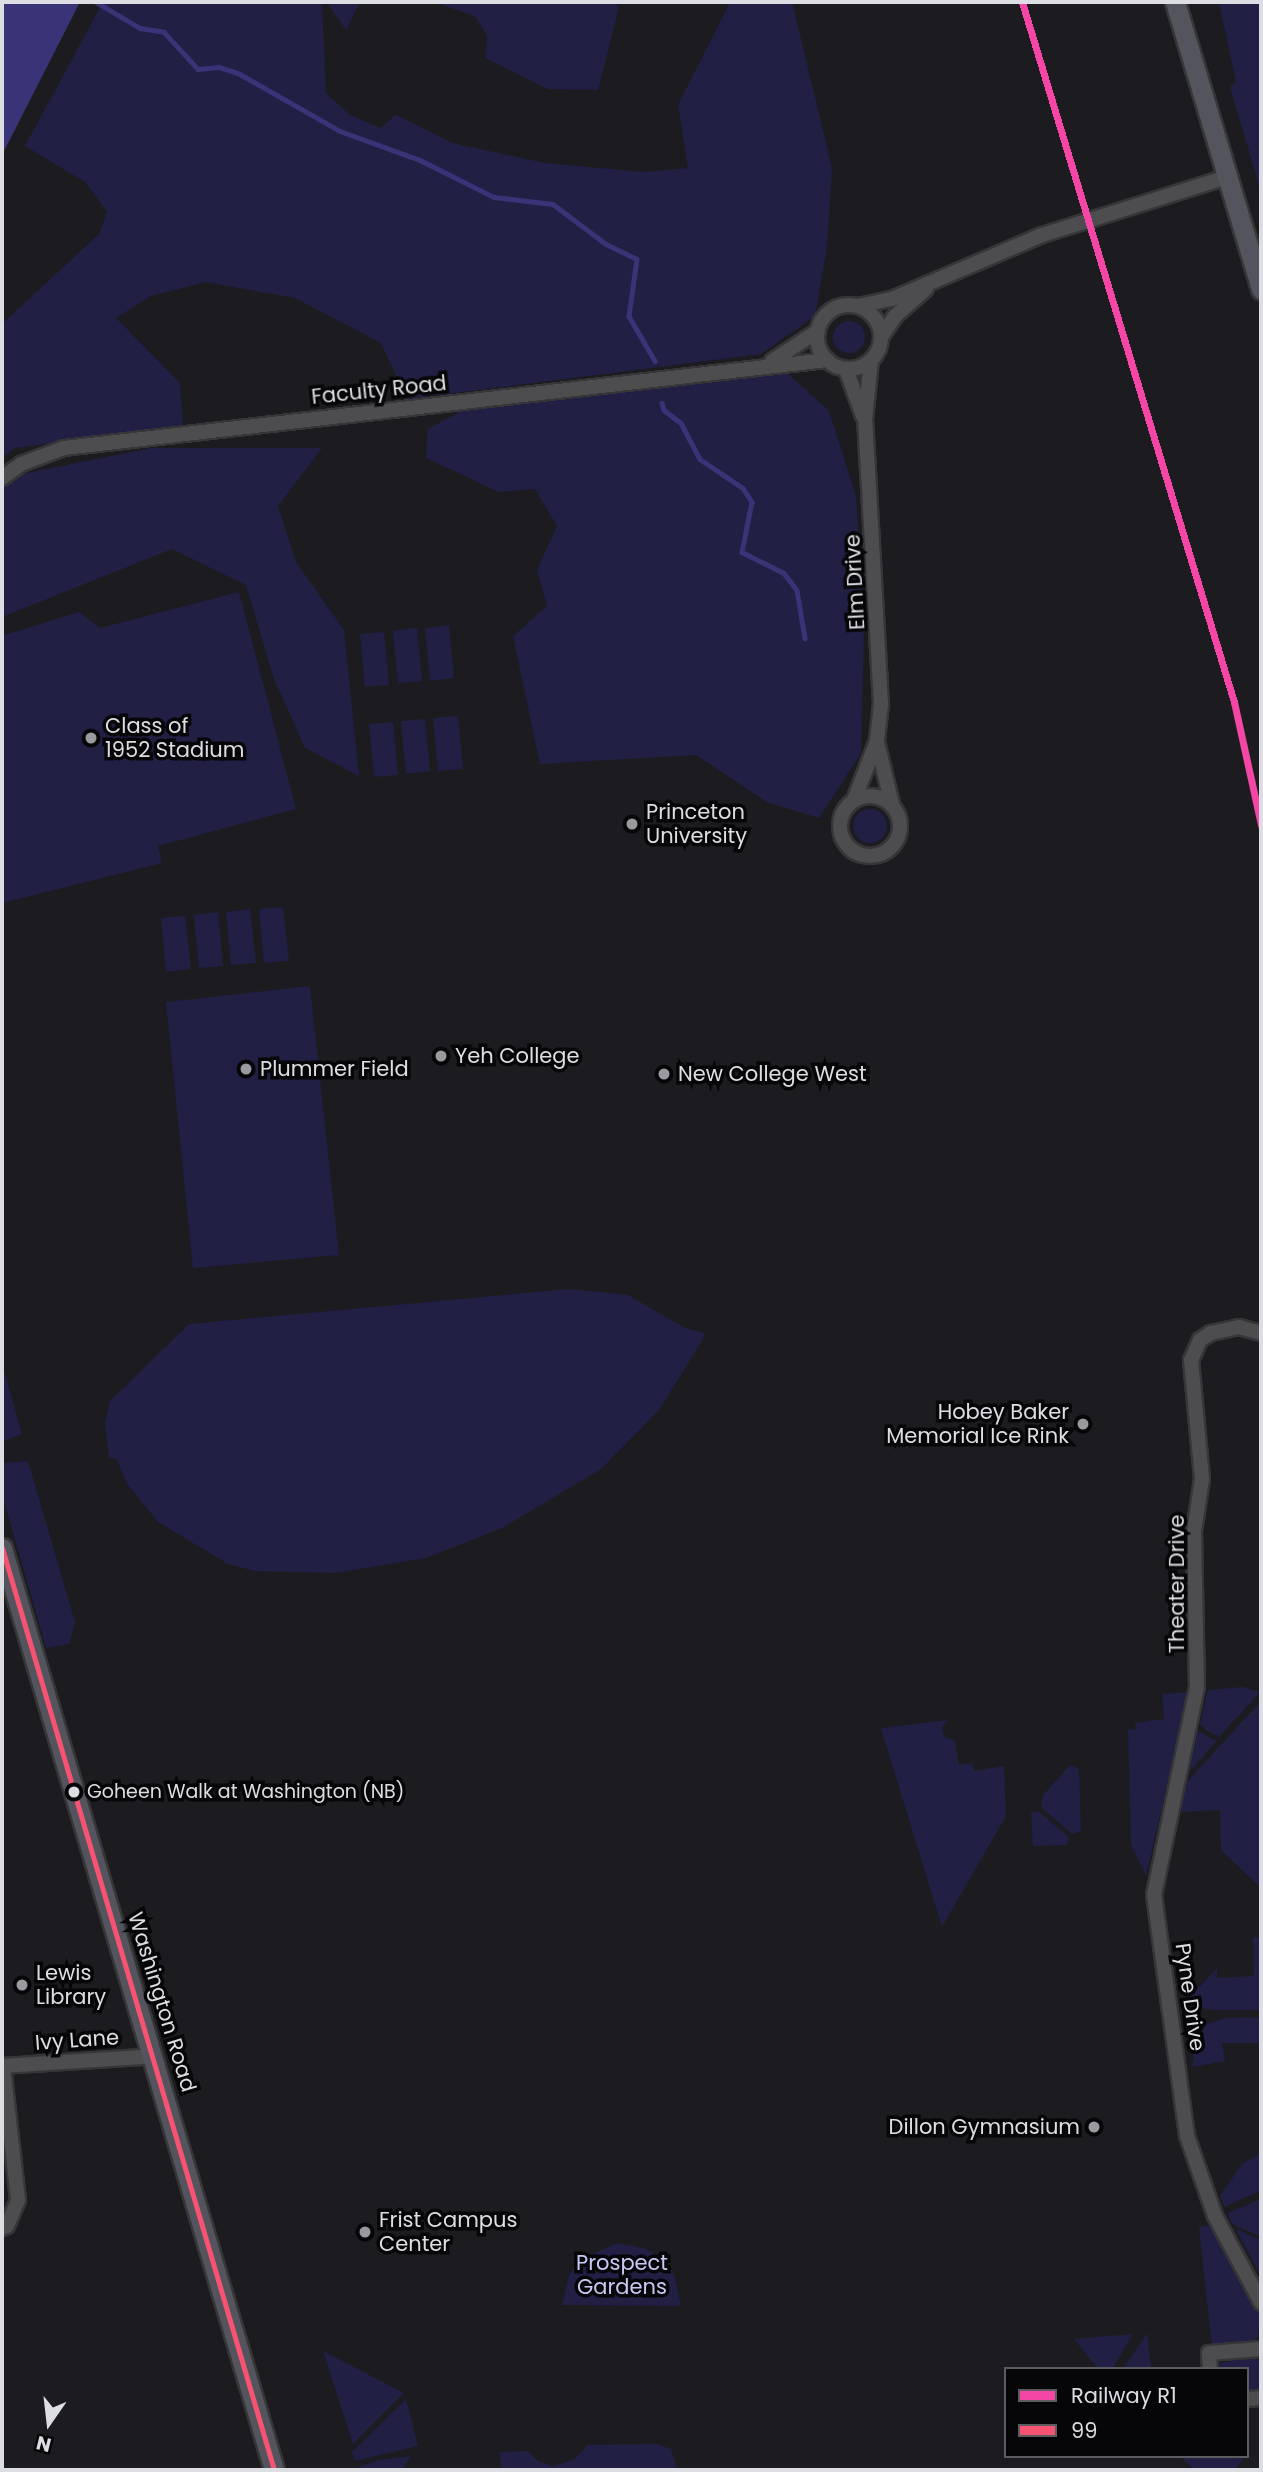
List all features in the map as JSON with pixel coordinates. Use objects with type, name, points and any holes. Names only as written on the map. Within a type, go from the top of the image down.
[{"type":"main road","points":[[1175,2],[1261,289]]},
{"type":"main road","name":"Washington Road","points":[[2,1548],[155,2056],[274,2470]]},
{"type":"street","points":[[937,279],[895,316],[881,337],[871,361],[846,369],[827,360],[818,331],[833,309],[892,299],[937,279],[1042,235],[1227,177]]},
{"type":"street","points":[[858,306],[875,318],[881,337]]},
{"type":"street","name":"Faculty Road","points":[[768,364],[818,331]]},
{"type":"street","name":"Faculty Road","points":[[2,478],[21,464],[64,449],[768,364],[827,360]]},
{"type":"street","name":"Elm Drive","points":[[871,361],[865,420],[880,662],[877,741],[892,805]]},
{"type":"street","name":"Elm Drive","points":[[846,369],[865,420]]},
{"type":"street","name":"Elm Drive","points":[[854,800],[877,741]]},
{"type":"street","points":[[872,796],[892,805],[900,820],[897,841],[882,854],[864,856],[849,848],[841,835],[842,815],[854,800],[872,796]]},
{"type":"street","name":"Theater Drive","points":[[1197,1687],[1194,1531],[1202,1479],[1191,1360],[1200,1340],[1211,1333],[1240,1327],[1261,1332]]},
{"type":"street","name":"Pyne Drive","points":[[1197,1687],[1158,1864],[1154,1907],[1187,2136],[1215,2216],[1261,2302]]},
{"type":"street","name":"Ivy Lane","points":[[2,2066],[155,2056]]},
{"type":"street","points":[[2,2066],[18,2200],[7,2226],[2,2228]]},
{"type":"street","points":[[1210,2367],[1209,2353],[1261,2349]]},
{"type":"green space","points":[[103,2],[322,2],[326,93],[350,115],[380,128],[396,115],[452,143],[545,163],[644,172],[688,168],[678,105],[730,2],[792,2],[832,168],[827,247],[815,316],[761,354],[407,399],[381,343],[295,298],[206,282],[151,296],[116,318],[180,383],[183,426],[15,448],[2,458],[2,324],[100,233],[107,211],[85,182],[25,146]]},
{"type":"green space","points":[[327,2],[360,2],[346,30]]},
{"type":"green space","points":[[435,2],[614,2],[619,7],[598,90],[548,89],[485,58],[487,36],[476,17]]},
{"type":"green space","points":[[1219,2],[1261,2],[1261,192],[1230,87],[1236,82]]},
{"type":"green space","points":[[849,321],[860,326],[865,337],[860,348],[849,353],[838,348],[833,337],[838,326]]},
{"type":"green space","points":[[767,370],[786,372],[829,411],[856,496],[864,629],[861,753],[819,818],[767,802],[696,755],[540,764],[513,636],[547,606],[537,570],[557,526],[535,489],[499,492],[426,458],[428,429],[467,408]]},
{"type":"green space","points":[[151,448],[322,448],[278,506],[296,562],[344,630],[359,776],[305,748],[274,679],[246,585],[172,549],[2,617],[2,490],[22,474]]},
{"type":"green space","points":[[239,592],[296,809],[158,846],[162,863],[2,903],[2,636],[79,612],[100,628]]},
{"type":"green space","points":[[449,625],[454,678],[430,681],[425,628]]},
{"type":"green space","points":[[417,628],[422,681],[398,683],[393,631]]},
{"type":"green space","points":[[384,632],[389,685],[365,687],[360,634]]},
{"type":"green space","points":[[458,716],[463,769],[438,771],[433,718]]},
{"type":"green space","points":[[425,719],[430,771],[406,774],[401,721]]},
{"type":"green space","points":[[393,722],[398,775],[374,777],[369,724]]},
{"type":"green space","points":[[870,809],[882,814],[887,826],[882,838],[870,843],[858,838],[853,826],[858,814]]},
{"type":"green space","points":[[283,907],[289,961],[264,963],[259,909]]},
{"type":"green space","points":[[250,909],[256,963],[231,965],[226,912]]},
{"type":"green space","points":[[218,912],[223,966],[199,968],[194,915]]},
{"type":"green space","points":[[185,916],[191,969],[166,972],[161,918]]},
{"type":"green space","name":"Plummer Field","points":[[310,986],[339,1255],[193,1268],[166,1002]]},
{"type":"green space","points":[[569,1289],[628,1295],[685,1328],[705,1333],[659,1410],[601,1469],[504,1527],[426,1558],[336,1573],[255,1571],[228,1564],[158,1522],[128,1485],[116,1458],[109,1458],[105,1423],[110,1401],[189,1324]]},
{"type":"green space","points":[[2,1363],[22,1434],[2,1442]]},
{"type":"green space","points":[[28,1461],[75,1622],[69,1644],[46,1648],[2,1494],[2,1463]]},
{"type":"green space","points":[[1243,1687],[1260,1692],[1219,1737],[1200,1724],[1208,1690]]},
{"type":"green space","points":[[1189,1692],[1146,1876],[1131,1845],[1128,1730],[1136,1729],[1135,1723],[1164,1719],[1162,1694]]},
{"type":"green space","points":[[1261,1701],[1261,1888],[1221,1850],[1220,1810],[1181,1812],[1186,1783]]},
{"type":"green space","points":[[948,1720],[942,1727],[944,1736],[955,1741],[959,1765],[972,1763],[974,1771],[1004,1766],[1006,1816],[942,1927],[881,1728]]},
{"type":"green space","points":[[1198,1731],[1217,1741],[1189,1772]]},
{"type":"green space","points":[[1070,1765],[1079,1769],[1081,1831],[1072,1834],[1041,1807],[1043,1795]]},
{"type":"green space","points":[[1038,1811],[1069,1837],[1067,1845],[1033,1846],[1031,1813]]},
{"type":"green space","points":[[1253,1937],[1261,1938],[1261,2010],[1210,2010],[1185,2003],[1217,1968],[1217,1978],[1254,1976]]},
{"type":"green space","points":[[1261,2017],[1261,2043],[1222,2043],[1225,2061],[1192,2067],[1197,2037],[1207,2024],[1225,2018]]},
{"type":"green space","points":[[1261,2153],[1261,2190],[1225,2207],[1220,2196],[1242,2164]]},
{"type":"green space","points":[[1261,2199],[1261,2237],[1232,2224],[1228,2213]]},
{"type":"green space","points":[[1211,2225],[1260,2315],[1258,2337],[1251,2343],[1212,2346],[1199,2227]]},
{"type":"green space","points":[[1235,2228],[1261,2241],[1261,2276]]},
{"type":"green space","name":"Prospect Gardens","points":[[617,2243],[644,2248],[664,2260],[674,2275],[681,2306],[562,2305],[569,2275],[580,2260]]},
{"type":"green space","points":[[1147,2333],[1151,2367],[1124,2367]]},
{"type":"green space","points":[[1133,2334],[1113,2367],[1096,2367],[1074,2339]]},
{"type":"green space","points":[[323,2351],[404,2393],[353,2444]]},
{"type":"green space","points":[[1252,2357],[1261,2362],[1261,2393],[1249,2395],[1249,2367],[1214,2367],[1216,2364]]},
{"type":"green space","points":[[406,2399],[418,2446],[355,2461],[352,2452]]},
{"type":"green space","points":[[657,2444],[671,2449],[677,2470],[501,2470],[500,2452],[528,2451],[539,2462],[554,2466],[573,2460],[588,2445]]},
{"type":"green space","points":[[411,2456],[402,2470],[357,2468],[378,2460]]},
{"type":"green space","points":[[1181,2458],[1244,2458],[1235,2470],[1195,2470]]},
{"type":"shaded area","points":[[2,2],[80,2],[2,155]]},
{"type":"waterway","points":[[96,2],[140,28],[164,32],[198,69],[219,67],[240,74],[340,131],[420,160],[494,197],[553,204],[606,244],[637,259],[629,316],[655,361]]},
{"type":"waterway","points":[[662,403],[664,410],[681,423],[700,459],[743,488],[752,502],[742,552],[784,573],[797,590],[805,638]]},
{"type":"rail line","name":"R1","points":[[1022,2],[1234,702],[1261,825]]},
{"type":"transit line","name":"99","points":[[2,1548],[274,2470]]},
{"type":"place","name":"Class of 1952 Stadium","points":[[91,738]]},
{"type":"place","name":"Princeton University","points":[[632,824]]},
{"type":"place","name":"Yeh College","points":[[441,1056]]},
{"type":"place","name":"Plummer Field","points":[[246,1069]]},
{"type":"place","name":"New College West","points":[[664,1074]]},
{"type":"place","name":"Hobey Baker Memorial Ice Rink","points":[[1083,1424]]},
{"type":"place","name":"Goheen Walk at Washington (NB)","points":[[74,1792]]},
{"type":"place","name":"Lewis Library","points":[[22,1985]]},
{"type":"place","name":"Dillon Gymnasium","points":[[1094,2127]]},
{"type":"place","name":"Frist Campus Center","points":[[365,2232]]}]
